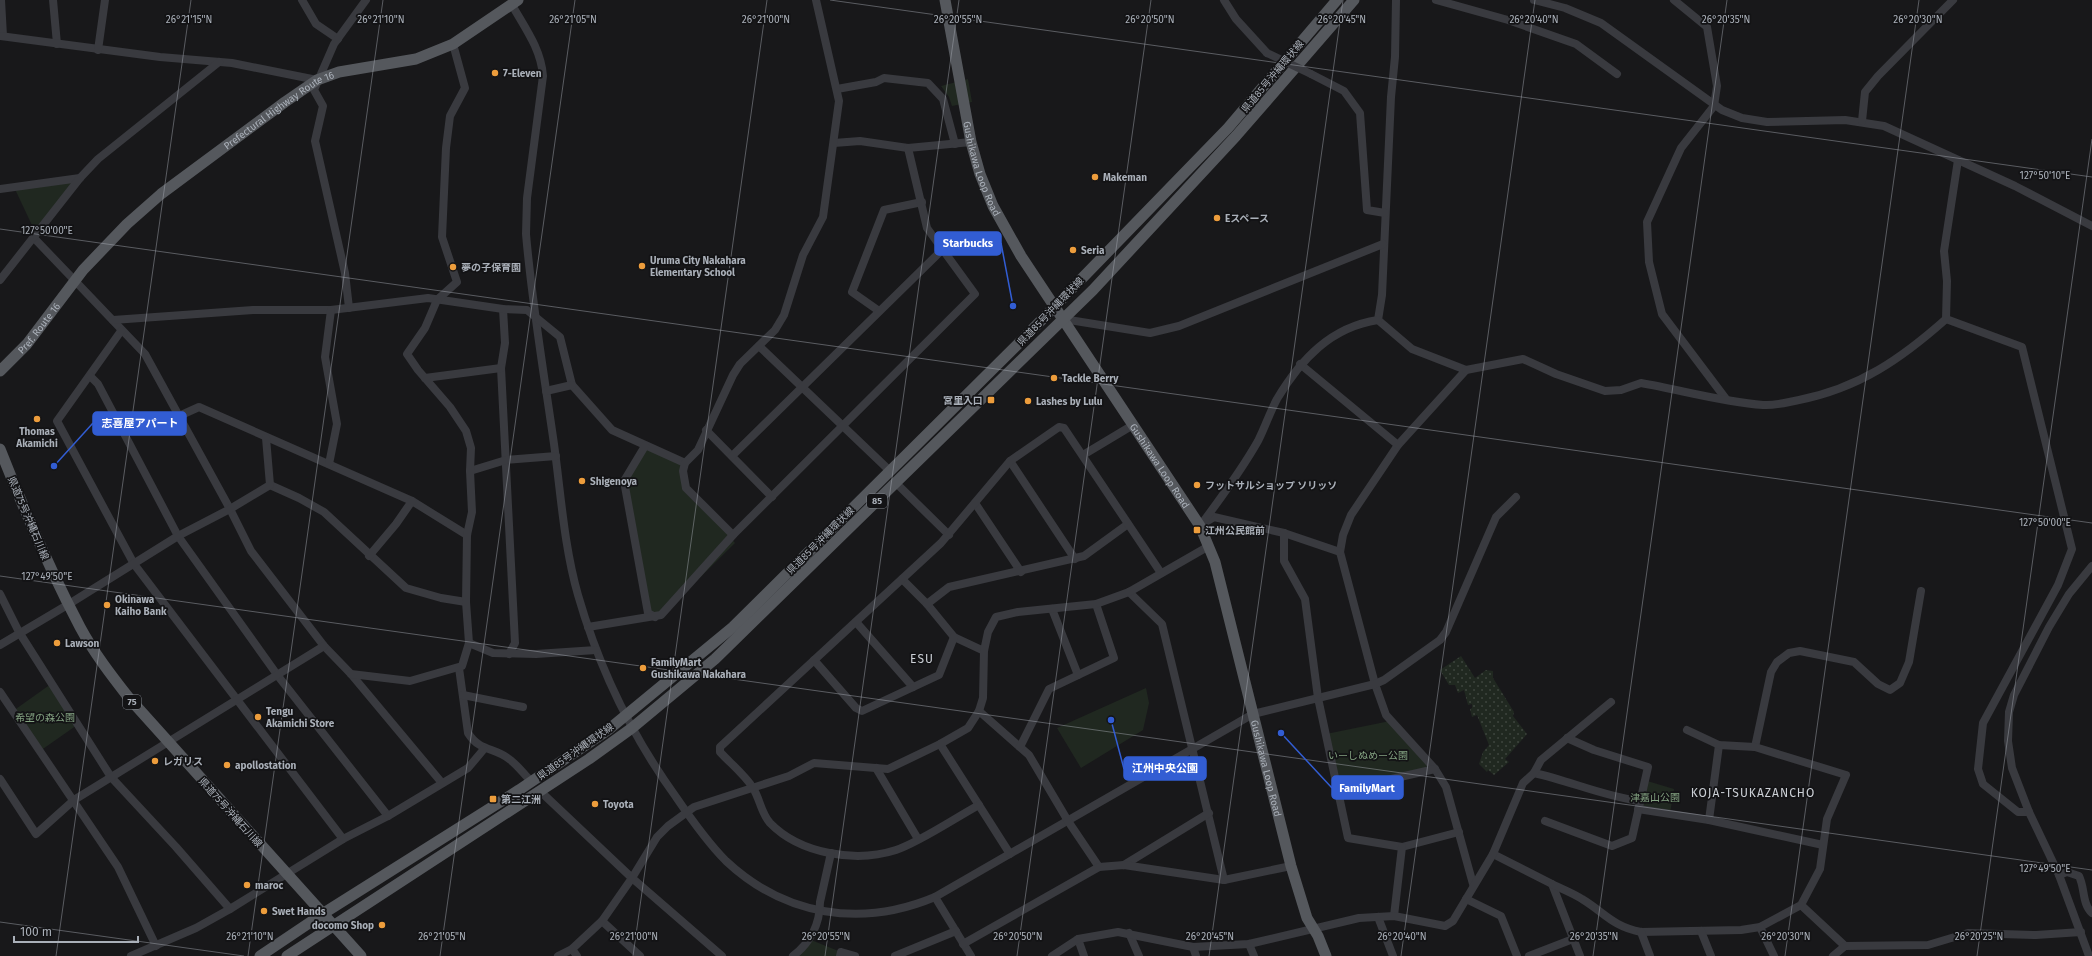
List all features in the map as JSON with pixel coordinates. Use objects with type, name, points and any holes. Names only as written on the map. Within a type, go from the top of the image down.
[{"type":"main road","name":"Gushikawa Loop Road","points":[[945,0],[971,142],[980,174],[993,206],[1021,256],[1200,526],[1216,562],[1291,866],[1302,903],[1326,956]]},
{"type":"main road","name":"県道85号沖縄環状線","points":[[260,956],[324,913],[532,782],[608,730],[733,627],[1055,306],[1228,128],[1337,0]]},
{"type":"main road","name":"県道85号沖縄環状線","points":[[287,956],[541,792],[632,728],[715,659],[1093,290],[1236,136],[1354,0]]},
{"type":"main road","name":"Prefectural Highway Route 16","points":[[75,281],[112,238],[161,194],[317,80],[339,72],[416,59],[453,44],[515,2]]},
{"type":"main road","name":"Pref. Route 16","points":[[1,370],[27,344],[75,281]]},
{"type":"main road","name":"県道75号沖縄石川線","points":[[1,456],[52,571],[80,628],[112,675],[129,698],[287,875],[324,913],[361,956]]},
{"type":"street","points":[[1,0],[1,36],[98,50],[232,63],[317,80]]},
{"type":"street","points":[[53,0],[57,44]]},
{"type":"street","points":[[98,50],[106,0]]},
{"type":"street","points":[[302,0],[316,24],[338,39]]},
{"type":"street","points":[[349,308],[345,273],[315,141],[323,106],[314,90],[317,80],[338,39],[366,0]]},
{"type":"street","points":[[733,535],[686,488],[683,472],[685,463],[698,450],[706,430],[740,364],[760,346],[784,316],[803,255],[823,217],[839,101],[816,0]]},
{"type":"street","points":[[1224,0],[1236,18],[1266,53],[1344,91],[1360,113],[1367,210],[1384,213]]},
{"type":"street","points":[[1378,320],[1382,295],[1384,213],[1395,57],[1396,0]]},
{"type":"street","points":[[1436,0],[1508,20],[1576,44],[1617,74]]},
{"type":"street","points":[[1534,0],[1565,8],[1601,23],[1714,106],[1742,118],[1767,122],[1845,120],[1862,121],[1884,126],[1903,133],[2015,186],[2092,226]]},
{"type":"street","points":[[1674,0],[1708,27],[1717,86],[1714,106],[1681,148],[1647,222],[1649,262],[1662,314],[1726,399]]},
{"type":"street","points":[[1862,121],[1865,92],[1878,76],[1953,0]]},
{"type":"street","points":[[515,2],[536,47],[542,64],[543,76],[526,217],[528,257],[556,456],[564,529],[571,566],[588,627],[596,650],[632,728],[658,772],[687,812],[725,859],[754,883],[785,900],[820,911],[852,914],[875,914],[904,908],[935,897],[1253,714],[1375,684],[1440,640],[1496,517],[1516,497]]},
{"type":"street","points":[[351,674],[410,681],[459,668],[462,666],[469,643],[466,602],[467,535],[472,512],[470,471],[471,448],[466,431],[450,407],[424,378],[407,354],[425,328],[436,300],[456,282],[442,238],[446,148],[450,116],[465,88],[453,44]]},
{"type":"street","points":[[0,280],[80,178],[98,159],[219,62]]},
{"type":"street","points":[[837,89],[876,82],[884,78],[928,83],[943,99],[954,144]]},
{"type":"street","points":[[834,142],[860,141],[908,148],[971,142]]},
{"type":"street","points":[[588,627],[661,615],[733,535],[975,294],[927,228],[908,148]]},
{"type":"street","points":[[1200,526],[1225,492],[1258,440],[1277,400],[1300,364],[1322,344],[1365,322],[1378,320],[1412,349],[1466,370],[1523,359],[1556,374],[1605,391],[1621,390],[1641,383],[1764,406],[1818,396],[1862,380],[1883,369],[1916,345],[1946,319],[1947,281],[1944,251],[1958,160]]},
{"type":"street","points":[[0,189],[80,178]]},
{"type":"street","points":[[879,311],[852,292],[884,210],[922,202]]},
{"type":"street","points":[[34,238],[113,320],[121,331],[145,354],[230,509],[251,551],[324,646],[351,674],[442,783]]},
{"type":"street","points":[[1063,319],[1150,333],[1179,326],[1383,244]]},
{"type":"street","points":[[732,456],[943,249]]},
{"type":"street","points":[[113,320],[253,310],[331,310],[428,298],[503,309],[527,310],[536,319],[560,337],[572,385],[612,430],[644,446],[685,463]]},
{"type":"street","points":[[503,309],[505,343],[501,368],[516,643],[509,654]]},
{"type":"street","points":[[329,464],[337,424],[325,357],[331,310]]},
{"type":"street","points":[[1946,319],[2022,347],[2072,549],[2058,585],[1983,723],[1978,768],[1983,784],[2018,812],[2029,812]]},
{"type":"street","points":[[121,331],[58,421],[134,564],[236,701],[343,839]]},
{"type":"street","points":[[760,346],[890,471]]},
{"type":"street","points":[[1300,364],[1398,445]]},
{"type":"street","points":[[424,378],[501,368]]},
{"type":"street","points":[[1466,370],[1398,445],[1351,515],[1343,535],[1340,552],[1375,684],[1390,721],[1435,769],[1446,787],[1473,884]]},
{"type":"street","points":[[90,376],[98,384],[178,536],[278,676],[388,816]]},
{"type":"street","points":[[546,390],[572,385]]},
{"type":"street","points":[[179,416],[199,407],[235,422],[266,438],[412,501],[467,535]]},
{"type":"street","points":[[1083,455],[1133,425]]},
{"type":"street","points":[[979,805],[897,850],[882,854],[856,856],[813,849],[794,840],[774,826],[763,814],[753,788],[720,752],[720,747],[949,534],[1010,461],[1058,427],[1064,428],[1161,573]]},
{"type":"street","points":[[706,430],[772,497]]},
{"type":"street","points":[[266,438],[270,485]]},
{"type":"street","points":[[644,446],[624,481],[648,613],[656,617]]},
{"type":"street","points":[[470,471],[506,460],[556,456]]},
{"type":"street","points":[[1010,461],[1075,559]]},
{"type":"street","points":[[896,483],[949,534]]},
{"type":"street","points":[[0,645],[178,536],[230,509],[270,485]]},
{"type":"street","points":[[270,485],[299,498],[324,512],[369,556],[406,588],[441,598],[466,602]]},
{"type":"street","points":[[369,556],[396,524],[412,501]]},
{"type":"street","points":[[975,503],[1021,572]]},
{"type":"street","points":[[1200,526],[1214,517],[1284,533],[1340,552]]},
{"type":"street","points":[[927,604],[949,587],[1021,572],[1084,556],[1128,524]]},
{"type":"street","points":[[1284,533],[1284,561],[1305,599],[1318,698],[1348,838],[1402,847],[1459,832]]},
{"type":"street","points":[[558,956],[572,949],[602,921],[658,837],[694,807],[789,776],[814,764],[888,769],[940,744],[968,728],[979,711],[983,698],[984,651],[988,632],[996,617],[1018,612],[1052,610],[1096,604],[1129,592],[1209,546]]},
{"type":"street","points":[[2089,956],[2059,875],[2029,812],[2012,768],[2008,741],[2009,712],[2014,695],[2049,626],[2069,594],[2092,566]]},
{"type":"street","points":[[902,579],[927,604],[954,637],[984,651]]},
{"type":"street","points":[[1755,747],[1771,672],[1777,662],[1789,653],[1800,651],[1854,662],[1878,684],[1890,690],[1900,683],[1909,662],[1921,591]]},
{"type":"street","points":[[1129,592],[1162,624],[1194,749],[1224,880]]},
{"type":"street","points":[[0,594],[19,632],[111,777],[176,847],[230,909]]},
{"type":"street","points":[[1020,747],[1049,689],[1114,658],[1096,604]]},
{"type":"street","points":[[1052,610],[1078,675]]},
{"type":"street","points":[[856,622],[913,687]]},
{"type":"street","points":[[814,660],[856,708],[862,711],[939,675],[954,637]]},
{"type":"street","points":[[469,643],[493,653],[509,654],[596,650]]},
{"type":"street","points":[[0,779],[36,834],[74,800],[278,676],[324,646]]},
{"type":"street","points":[[459,668],[468,733],[473,741],[484,749],[509,759],[532,782]]},
{"type":"street","points":[[0,692],[118,867],[156,946]]},
{"type":"street","points":[[463,695],[523,707]]},
{"type":"street","points":[[1052,956],[1078,939],[1118,932],[1130,933],[1193,947],[1250,944],[1359,918],[1394,916],[1445,926],[1453,921],[1473,884],[1493,854],[1524,783],[1534,773],[1541,760],[1611,702]]},
{"type":"street","points":[[979,711],[1029,755],[1068,821],[1099,867]]},
{"type":"street","points":[[1493,854],[1582,899],[1613,923],[1626,929],[1641,932],[1741,930],[1760,927],[1802,905],[1820,869],[1827,819],[1846,775],[1755,747],[1719,745],[1687,730]]},
{"type":"street","points":[[1545,820],[1612,846],[1632,838],[1638,805],[1648,767],[1594,750],[1567,738]]},
{"type":"street","points":[[940,744],[1010,854]]},
{"type":"street","points":[[1709,820],[1719,745]]},
{"type":"street","points":[[131,956],[196,928],[230,909],[343,839],[388,816],[468,768],[484,749]]},
{"type":"street","points":[[876,768],[918,839]]},
{"type":"street","points":[[1339,792],[1435,769]]},
{"type":"street","points":[[1534,773],[1638,805],[1823,846]]},
{"type":"street","points":[[541,792],[632,878],[722,956]]},
{"type":"street","points":[[1124,865],[1209,813]]},
{"type":"street","points":[[1394,916],[1402,847]]},
{"type":"street","points":[[793,956],[811,940],[820,911],[820,902],[831,853]]},
{"type":"street","points":[[963,944],[1099,867],[1124,865],[1224,880],[1291,866]]},
{"type":"street","points":[[2059,875],[2067,872],[2079,876],[2083,884],[2085,902],[2092,913]]},
{"type":"street","points":[[1552,884],[1580,956]]},
{"type":"street","points":[[935,897],[971,956]]},
{"type":"street","points":[[1466,899],[1501,916],[1517,956]]},
{"type":"street","points":[[1802,905],[1845,946]]},
{"type":"street","points":[[1378,917],[1393,956]]},
{"type":"street","points":[[602,921],[640,956]]},
{"type":"street","points":[[1760,927],[1774,956]]},
{"type":"street","points":[[894,956],[956,931]]},
{"type":"street","points":[[1701,931],[1711,956]]},
{"type":"street","points":[[1641,932],[1650,956]]},
{"type":"street","points":[[1833,956],[1845,946],[1928,945],[1968,933],[2036,935],[2081,932]]},
{"type":"street","points":[[1130,933],[1139,956]]},
{"type":"street","points":[[1078,939],[1084,956]]},
{"type":"street","points":[[1530,956],[1573,939]]},
{"type":"street","points":[[1250,944],[1254,956]]},
{"type":"street","points":[[1193,947],[1196,956]]},
{"type":"street","points":[[572,949],[577,956]]},
{"type":"street","points":[[840,956],[841,952],[855,956]]},
{"type":"green space","points":[[968,79],[972,102],[952,106],[949,97],[941,86]]},
{"type":"green space","points":[[80,178],[38,238],[14,187]]},
{"type":"green space","points":[[645,446],[685,463],[687,488],[735,543],[662,615],[648,613],[624,479]]},
{"type":"green space","points":[[1461,656],[1475,678],[1486,670],[1493,671],[1493,678],[1514,712],[1513,716],[1527,734],[1505,759],[1509,762],[1494,775],[1488,770],[1487,772],[1479,764],[1483,752],[1489,745],[1477,715],[1472,717],[1470,709],[1472,708],[1472,704],[1468,705],[1464,690],[1458,693],[1455,685],[1449,685],[1440,670]]},
{"type":"green space","name":"希望の森公園","points":[[51,684],[77,725],[40,751],[13,711]]},
{"type":"green space","points":[[1146,688],[1149,703],[1143,730],[1081,768],[1057,728]]},
{"type":"green space","name":"いーしぬめー公園","points":[[1390,721],[1435,769],[1339,791],[1326,734]]},
{"type":"green space","name":"津嘉山公園","points":[[1644,780],[1674,789],[1670,813],[1637,808]]},
{"type":"green space","points":[[811,940],[841,952],[840,956],[793,956]]},
{"type":"place","name":"7-Eleven","points":[[495,73]]},
{"type":"place","name":"Makeman","points":[[1095,177]]},
{"type":"place","name":"Eスペース","points":[[1217,218]]},
{"type":"place","name":"Seria","points":[[1073,250]]},
{"type":"place","name":"Uruma City Nakahara Elementary School","points":[[642,266]]},
{"type":"place","name":"夢の子保育園","points":[[453,267]]},
{"type":"place","name":"Starbucks","points":[[1013,306]]},
{"type":"place","name":"Tackle Berry","points":[[1054,378]]},
{"type":"place","name":"宮里入口","points":[[991,400]]},
{"type":"place","name":"Lashes by Lulu","points":[[1028,401]]},
{"type":"place","name":"Thomas Akamichi","points":[[37,419]]},
{"type":"place","name":"志喜屋アパート","points":[[54,466]]},
{"type":"place","name":"Shigenoya","points":[[582,481]]},
{"type":"place","name":"フットサルショップ ソリッソ","points":[[1197,485]]},
{"type":"place","name":"江州公民館前","points":[[1197,530]]},
{"type":"place","name":"Okinawa Kaiho Bank","points":[[107,605]]},
{"type":"place","name":"Lawson","points":[[57,643]]},
{"type":"place","name":"FamilyMart Gushikawa Nakahara","points":[[643,668]]},
{"type":"place","name":"Tengu Akamichi Store","points":[[258,717]]},
{"type":"place","name":"江州中央公園","points":[[1111,720]]},
{"type":"place","name":"FamilyMart","points":[[1281,733]]},
{"type":"place","name":"レガリス","points":[[155,761]]},
{"type":"place","name":"apollostation","points":[[227,765]]},
{"type":"place","name":"第二江洲","points":[[493,799]]},
{"type":"place","name":"Toyota","points":[[595,804]]},
{"type":"place","name":"maroc","points":[[247,885]]},
{"type":"place","name":"Swet Hands","points":[[264,911]]},
{"type":"place","name":"docomo Shop","points":[[382,925]]},
{"type":"district","name":"ESU","points":[[922,659]]},
{"type":"district","name":"KOJA-TSUKAZANCHO","points":[[1753,793]]}]
